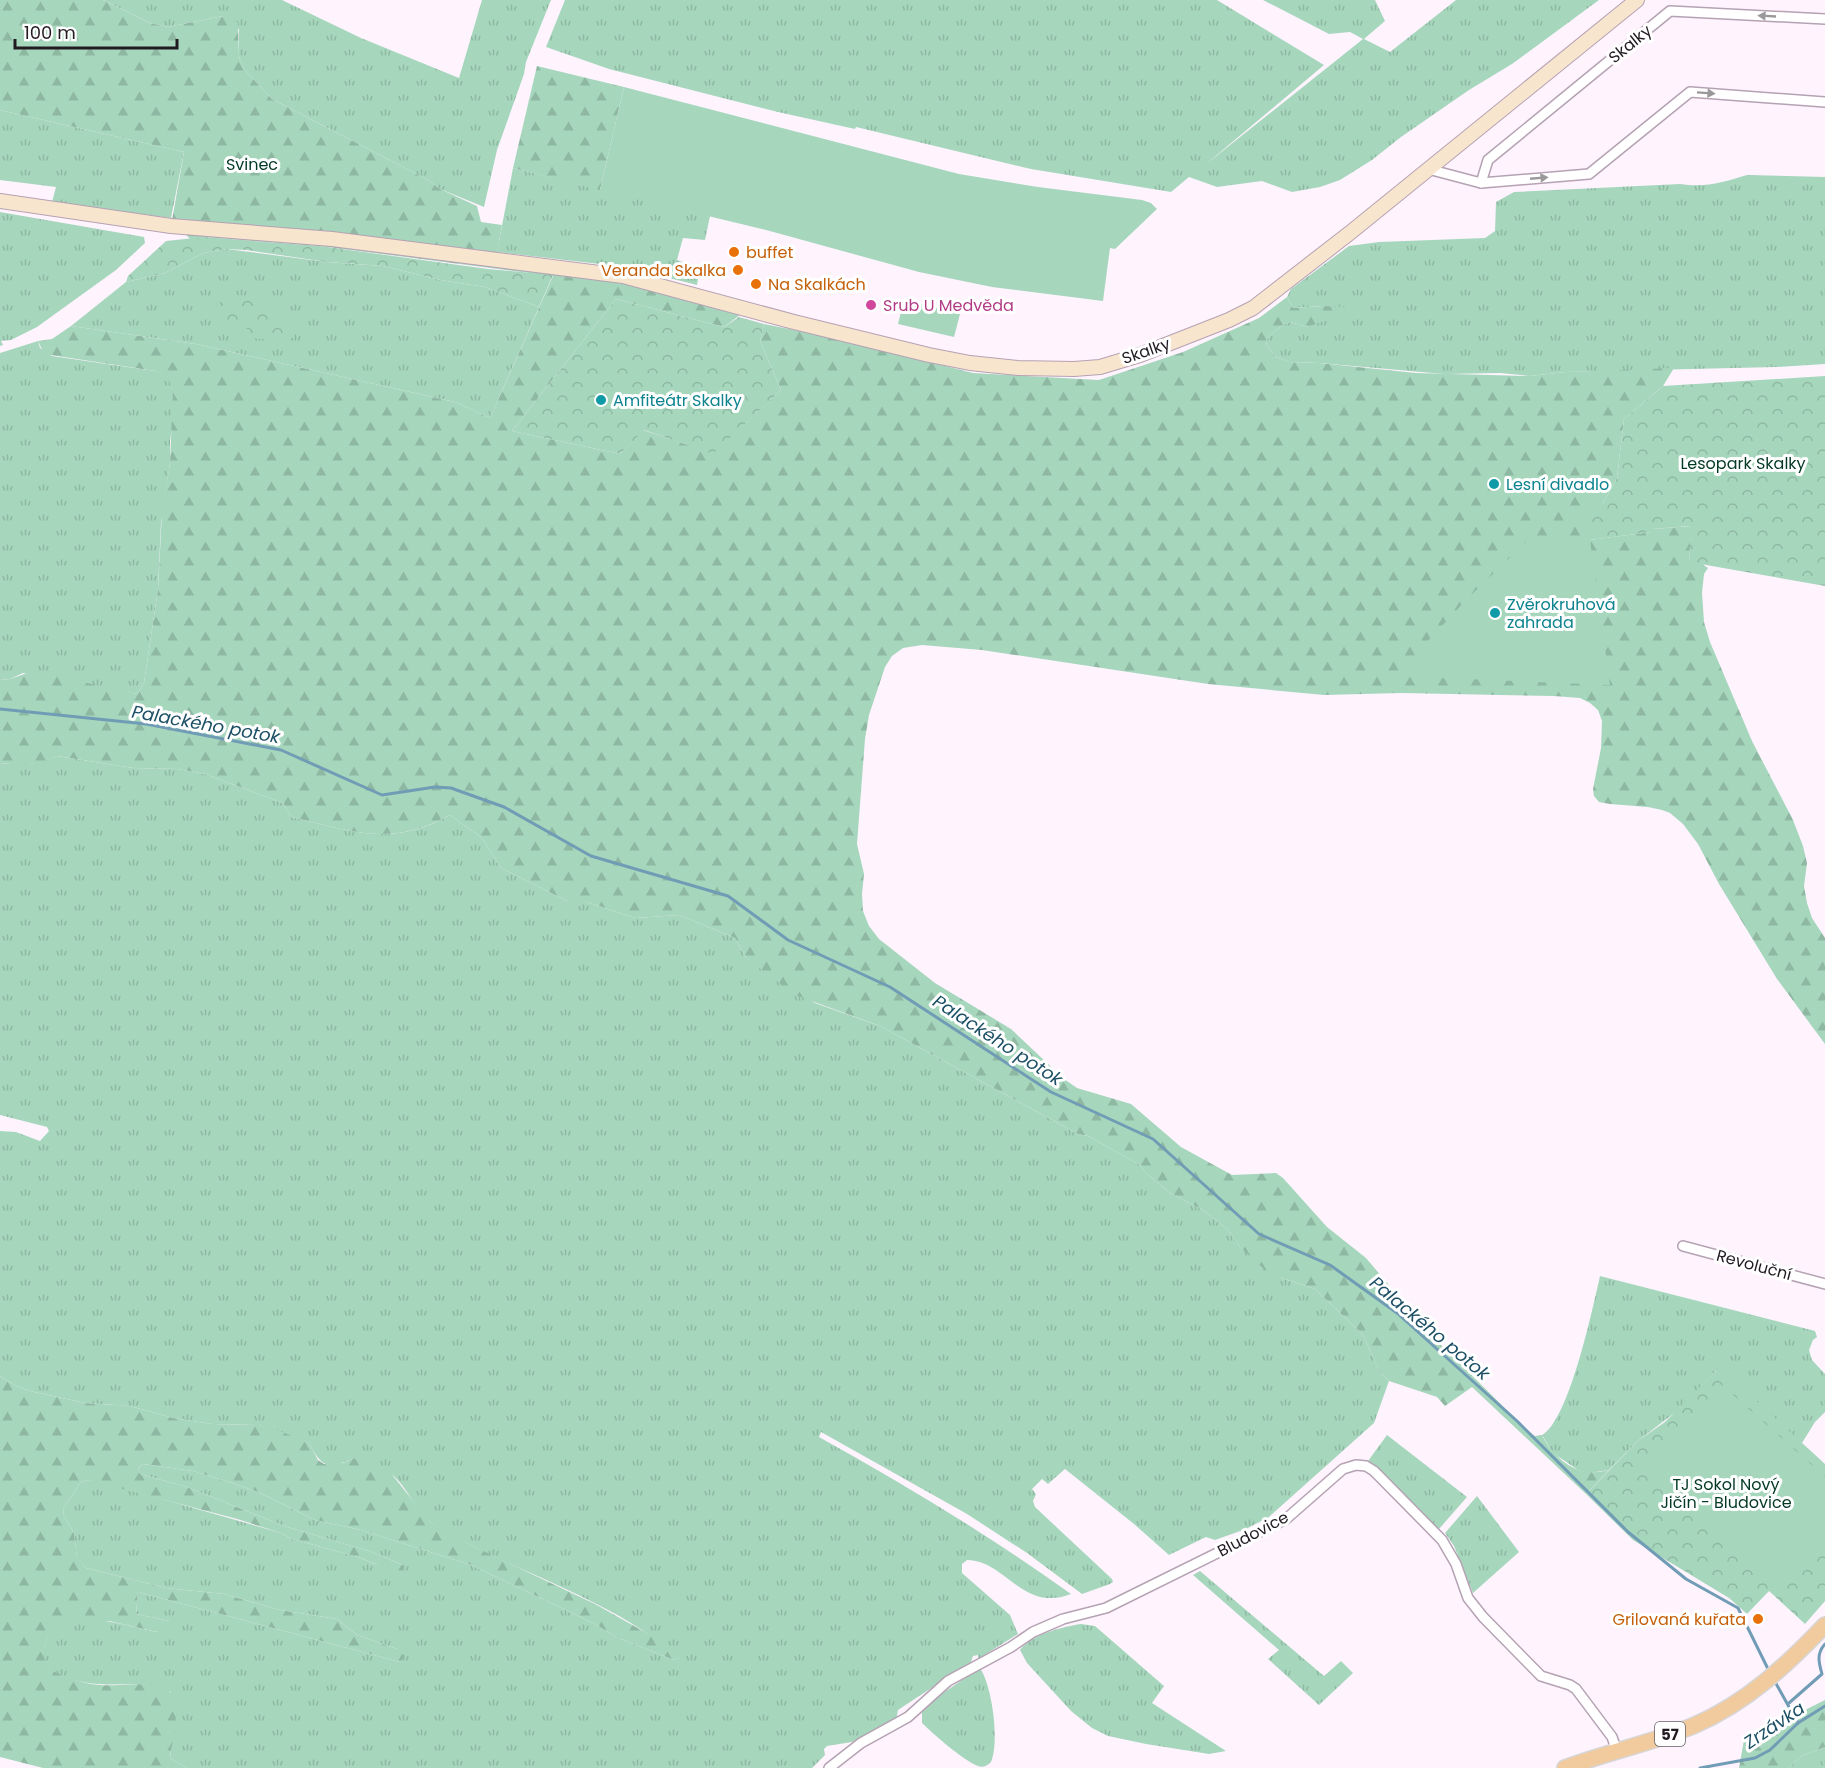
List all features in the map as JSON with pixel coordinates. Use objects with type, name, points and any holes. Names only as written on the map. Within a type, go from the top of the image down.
[{"type":"main road","name":"57","points":[[1566,1768],[1694,1726],[1726,1709],[1772,1677],[1825,1625]]},
{"type":"street","name":"Skalky","points":[[0,201],[171,226],[332,239],[622,276],[929,355],[970,363],[1018,368],[1100,367],[1140,355],[1229,320],[1253,308],[1637,0]]},
{"type":"street","name":"Skalky","points":[[1481,183],[1488,160],[1670,11],[1825,19]]},
{"type":"street","points":[[1428,169],[1481,183],[1588,174],[1690,92],[1825,102]]},
{"type":"street","name":"Revoluční","points":[[1683,1246],[1825,1284]]},
{"type":"street","name":"Bludovice","points":[[829,1768],[861,1743],[908,1717],[948,1681],[1011,1647],[1033,1632],[1063,1619],[1106,1608],[1286,1519],[1343,1469],[1356,1465],[1366,1466],[1374,1471],[1438,1535],[1452,1557],[1466,1592],[1479,1614],[1541,1676],[1576,1689],[1612,1737],[1617,1751]]},
{"type":"green space","name":"Svinec","points":[[0,0],[103,0],[150,23],[168,27],[223,16],[234,19],[238,23],[239,56],[243,68],[272,99],[428,180],[440,189],[477,206],[481,222],[502,225],[497,253],[526,264],[623,276],[748,309],[724,327],[616,299],[512,431],[620,454],[643,430],[713,453],[781,390],[760,341],[764,324],[835,338],[973,373],[1099,380],[1183,352],[1259,318],[1287,297],[1293,308],[1347,307],[1346,312],[1308,327],[1290,322],[1284,324],[1269,336],[1266,341],[1267,346],[1276,357],[1289,362],[1416,373],[1530,376],[1566,372],[1674,368],[1663,386],[1624,419],[1617,478],[1603,503],[1590,540],[1651,532],[1652,529],[1692,526],[1689,561],[1708,568],[1704,574],[1702,593],[1704,622],[1710,642],[1752,741],[1793,820],[1803,846],[1807,863],[1804,886],[1807,903],[1812,918],[1825,938],[1825,1044],[1777,979],[1719,884],[1698,844],[1683,824],[1670,813],[1662,810],[1599,802],[1594,796],[1593,789],[1601,748],[1602,721],[1598,710],[1580,698],[1401,693],[1324,695],[1208,684],[982,650],[922,645],[903,648],[892,656],[885,667],[869,715],[857,844],[864,874],[863,911],[869,926],[879,939],[935,983],[1011,1029],[1064,1079],[1077,1088],[1131,1104],[1181,1147],[1232,1175],[1276,1173],[1283,1178],[1327,1227],[1366,1258],[1435,1339],[1529,1432],[1535,1436],[1542,1435],[1555,1454],[1575,1469],[1592,1472],[1609,1470],[1586,1494],[1472,1387],[1445,1406],[1437,1397],[1389,1381],[1380,1373],[1363,1335],[1315,1289],[1265,1270],[1240,1247],[1227,1229],[1203,1210],[1170,1193],[1140,1165],[1088,1136],[1078,1134],[880,1026],[795,995],[746,958],[735,938],[679,915],[635,918],[587,902],[569,902],[501,868],[482,838],[450,815],[408,831],[371,834],[291,817],[283,803],[205,774],[178,769],[133,768],[57,756],[44,762],[21,765],[0,763],[0,680],[33,671],[137,694],[144,683],[158,589],[162,512],[170,463],[173,390],[167,376],[155,371],[44,354],[38,341],[52,339],[71,326],[196,344],[455,402],[490,418],[553,276],[320,246],[204,237],[190,239],[183,231],[171,226],[184,152],[0,110]]},
{"type":"green space","points":[[103,0],[282,0],[361,38],[459,78],[482,0],[551,0],[526,62],[524,74],[497,150],[484,207],[440,189],[428,180],[272,99],[243,68],[239,56],[239,29],[223,16],[168,27],[150,23]]},
{"type":"green space","points":[[565,0],[1217,0],[1324,65],[1205,165],[1363,39],[1350,32],[1329,34],[1263,0],[1375,0],[1385,21],[1364,39],[1390,52],[1456,0],[1599,0],[1512,64],[1469,90],[1372,160],[1340,180],[1320,187],[1292,192],[1262,181],[1217,187],[1189,177],[1171,192],[1031,169],[856,127],[855,129],[778,112],[609,69],[546,47]]},
{"type":"green space","points":[[537,66],[624,87],[600,190],[513,168]]},
{"type":"green space","points":[[624,87],[959,174],[1142,200],[1151,203],[1157,209],[1115,249],[1110,248],[1103,301],[992,287],[919,272],[766,230],[600,190]]},
{"type":"green space","points":[[0,110],[184,152],[171,218],[52,202],[56,187],[0,180]]},
{"type":"green space","points":[[513,168],[710,216],[705,240],[683,238],[677,260],[700,268],[697,285],[625,267],[497,252]]},
{"type":"green space","points":[[1747,175],[1825,177],[1825,364],[1566,372],[1530,376],[1500,373],[1444,374],[1289,362],[1276,357],[1267,346],[1266,341],[1269,336],[1284,324],[1290,322],[1308,327],[1322,306],[1293,308],[1287,297],[1291,289],[1349,246],[1379,242],[1485,238],[1495,231],[1496,202],[1514,192],[1680,184],[1706,185]]},
{"type":"green space","points":[[0,212],[144,237],[145,243],[116,270],[37,327],[11,340],[1,341],[3,345],[0,346]]},
{"type":"green space","points":[[204,237],[320,246],[488,269],[553,275],[539,307],[485,287],[440,280],[383,266],[327,262],[246,250],[227,249],[203,253],[165,273],[126,282],[128,276],[166,241]]},
{"type":"green space","points":[[227,249],[327,262],[383,266],[440,280],[485,287],[539,307],[490,418],[455,402],[196,344],[71,326],[126,282],[165,273],[203,253]]},
{"type":"green space","points":[[231,294],[252,298],[270,306],[285,319],[294,337],[283,341],[251,338],[250,330],[239,325],[233,328],[222,325],[217,313],[218,304]]},
{"type":"green space","points":[[616,299],[724,327],[739,317],[764,324],[760,341],[781,390],[713,454],[644,430],[620,454],[512,431]]},
{"type":"green space","points":[[904,300],[960,314],[954,337],[898,324]]},
{"type":"green space","points":[[38,341],[40,348],[52,356],[155,371],[167,375],[171,381],[174,415],[161,523],[158,589],[144,683],[137,694],[23,673],[10,679],[0,680],[0,353]]},
{"type":"green space","name":"Lesopark Skalky","points":[[1825,376],[1825,586],[1689,562],[1691,526],[1652,529],[1652,532],[1590,540],[1585,515],[1603,503],[1617,478],[1624,419],[1663,386]]},
{"type":"green space","name":"Zvěrokruhová zahrada","points":[[1590,540],[1610,685],[1395,676],[1468,598],[1527,541]]},
{"type":"green space","points":[[57,756],[133,768],[178,769],[205,774],[283,803],[291,817],[371,834],[409,831],[450,815],[482,838],[501,868],[569,902],[587,902],[635,918],[679,915],[735,938],[746,958],[815,1003],[880,1026],[1078,1134],[1088,1136],[1140,1165],[1170,1193],[1203,1210],[1227,1229],[1240,1247],[1282,1278],[1315,1289],[1363,1335],[1380,1373],[1389,1381],[1374,1423],[1269,1517],[1246,1529],[1215,1540],[1206,1537],[1169,1555],[1065,1469],[1048,1484],[1042,1479],[1032,1489],[1036,1494],[1033,1501],[1035,1507],[1112,1579],[1113,1582],[1110,1584],[1082,1594],[1027,1553],[967,1514],[821,1432],[819,1437],[947,1512],[1071,1594],[1054,1598],[1040,1597],[1027,1592],[993,1568],[980,1562],[967,1560],[962,1564],[962,1573],[1010,1615],[1018,1634],[978,1659],[978,1655],[973,1656],[971,1662],[898,1710],[896,1721],[852,1742],[827,1746],[824,1749],[825,1755],[812,1768],[187,1768],[170,1758],[171,1692],[147,1685],[84,1682],[56,1673],[47,1665],[44,1652],[49,1636],[58,1625],[66,1620],[87,1619],[157,1632],[170,1621],[136,1614],[138,1592],[400,1662],[397,1649],[357,1635],[337,1619],[280,1610],[224,1594],[166,1588],[86,1568],[77,1558],[74,1533],[64,1516],[63,1509],[81,1482],[99,1481],[281,1533],[292,1539],[358,1557],[401,1574],[405,1566],[369,1551],[284,1526],[187,1487],[140,1474],[138,1468],[143,1464],[193,1471],[229,1482],[258,1492],[315,1520],[361,1530],[471,1565],[595,1624],[616,1637],[674,1660],[679,1658],[652,1637],[591,1601],[495,1557],[433,1524],[421,1512],[400,1482],[376,1466],[354,1458],[338,1464],[327,1464],[318,1458],[309,1443],[259,1425],[212,1424],[173,1418],[130,1406],[85,1403],[30,1391],[0,1376],[0,1131],[16,1132],[40,1141],[49,1131],[47,1127],[0,1115],[0,763],[29,764]]},
{"type":"green space","points":[[1600,1276],[1815,1331],[1817,1337],[1813,1340],[1809,1350],[1812,1360],[1825,1374],[1825,1412],[1815,1422],[1802,1443],[1717,1370],[1677,1411],[1639,1440],[1609,1470],[1589,1473],[1578,1470],[1553,1453],[1542,1435],[1552,1425],[1570,1387],[1586,1336]]},
{"type":"green space","name":"TJ Sokol Nový Jičín - Bludovice","points":[[1722,1369],[1825,1464],[1825,1601],[1805,1624],[1769,1591],[1747,1614],[1729,1598],[1633,1540],[1586,1494],[1639,1440],[1665,1422],[1717,1370]]},
{"type":"green space","points":[[0,1376],[30,1391],[85,1403],[130,1406],[173,1418],[212,1424],[259,1425],[275,1429],[309,1443],[318,1460],[324,1464],[343,1463],[354,1458],[374,1461],[390,1472],[430,1522],[473,1546],[595,1604],[659,1640],[679,1658],[674,1660],[616,1637],[595,1624],[471,1565],[361,1530],[315,1520],[258,1492],[229,1482],[193,1471],[143,1464],[138,1468],[140,1474],[187,1487],[284,1526],[369,1551],[405,1566],[401,1575],[358,1557],[292,1539],[281,1533],[237,1519],[89,1480],[81,1482],[63,1509],[64,1516],[74,1533],[77,1557],[86,1568],[166,1588],[224,1594],[280,1610],[337,1619],[357,1635],[397,1649],[405,1657],[400,1662],[138,1592],[136,1614],[170,1621],[167,1627],[157,1632],[109,1621],[64,1621],[47,1640],[44,1650],[45,1659],[54,1671],[82,1682],[100,1685],[138,1684],[166,1689],[172,1694],[176,1708],[170,1758],[187,1768],[43,1768],[0,1757]]},
{"type":"green space","points":[[1722,1385],[1825,1477],[1825,1539],[1780,1589],[1647,1469]]},
{"type":"green space","points":[[1387,1435],[1467,1497],[1439,1529],[1368,1461]]},
{"type":"green space","points":[[1477,1496],[1519,1552],[1473,1593],[1454,1546],[1445,1533]]},
{"type":"green space","points":[[1200,1571],[1324,1676],[1341,1661],[1353,1673],[1319,1705],[1268,1659],[1279,1650],[1193,1575]]},
{"type":"green space","points":[[1081,1624],[1095,1626],[1164,1686],[1152,1703],[1226,1751],[1209,1754],[1108,1736],[1092,1728],[1071,1711],[1027,1663],[1020,1650],[1025,1644],[1040,1636],[1057,1629]]},
{"type":"green space","points":[[980,1668],[988,1687],[995,1728],[994,1753],[991,1762],[982,1767],[957,1753],[922,1723],[922,1712],[943,1693]]},
{"type":"green space","points":[[1825,1700],[1825,1747],[1802,1756],[1788,1768],[1739,1768],[1744,1740],[1778,1727]]},
{"type":"green space","points":[[1825,1747],[1825,1768],[1788,1768],[1802,1756]]},
{"type":"waterway","name":"Palackého potok","points":[[0,709],[146,724],[281,750],[382,795],[435,787],[451,788],[504,807],[591,856],[728,896],[788,940],[890,987],[1051,1092],[1153,1139],[1259,1234],[1330,1265],[1397,1313],[1517,1421],[1628,1532],[1686,1579],[1738,1608],[1769,1671]]},
{"type":"waterway","points":[[1789,1703],[1822,1674],[1819,1655],[1825,1644]]},
{"type":"waterway","name":"Palackého potok","points":[[1774,1680],[1798,1723]]},
{"type":"waterway","name":"Zrzávka","points":[[1700,1768],[1755,1758],[1770,1750],[1798,1723],[1825,1706]]},
{"type":"place","name":"buffet","points":[[734,252]]},
{"type":"place","name":"Veranda Skalka","points":[[738,270]]},
{"type":"place","name":"Na Skalkách","points":[[756,284]]},
{"type":"place","name":"Srub U Medvěda","points":[[871,305]]},
{"type":"place","name":"Amfiteátr Skalky","points":[[601,400]]},
{"type":"place","name":"Lesní divadlo","points":[[1494,484]]},
{"type":"place","name":"Zvěrokruhová zahrada","points":[[1495,613]]},
{"type":"place","name":"Grilovaná kuřata","points":[[1758,1619]]}]
